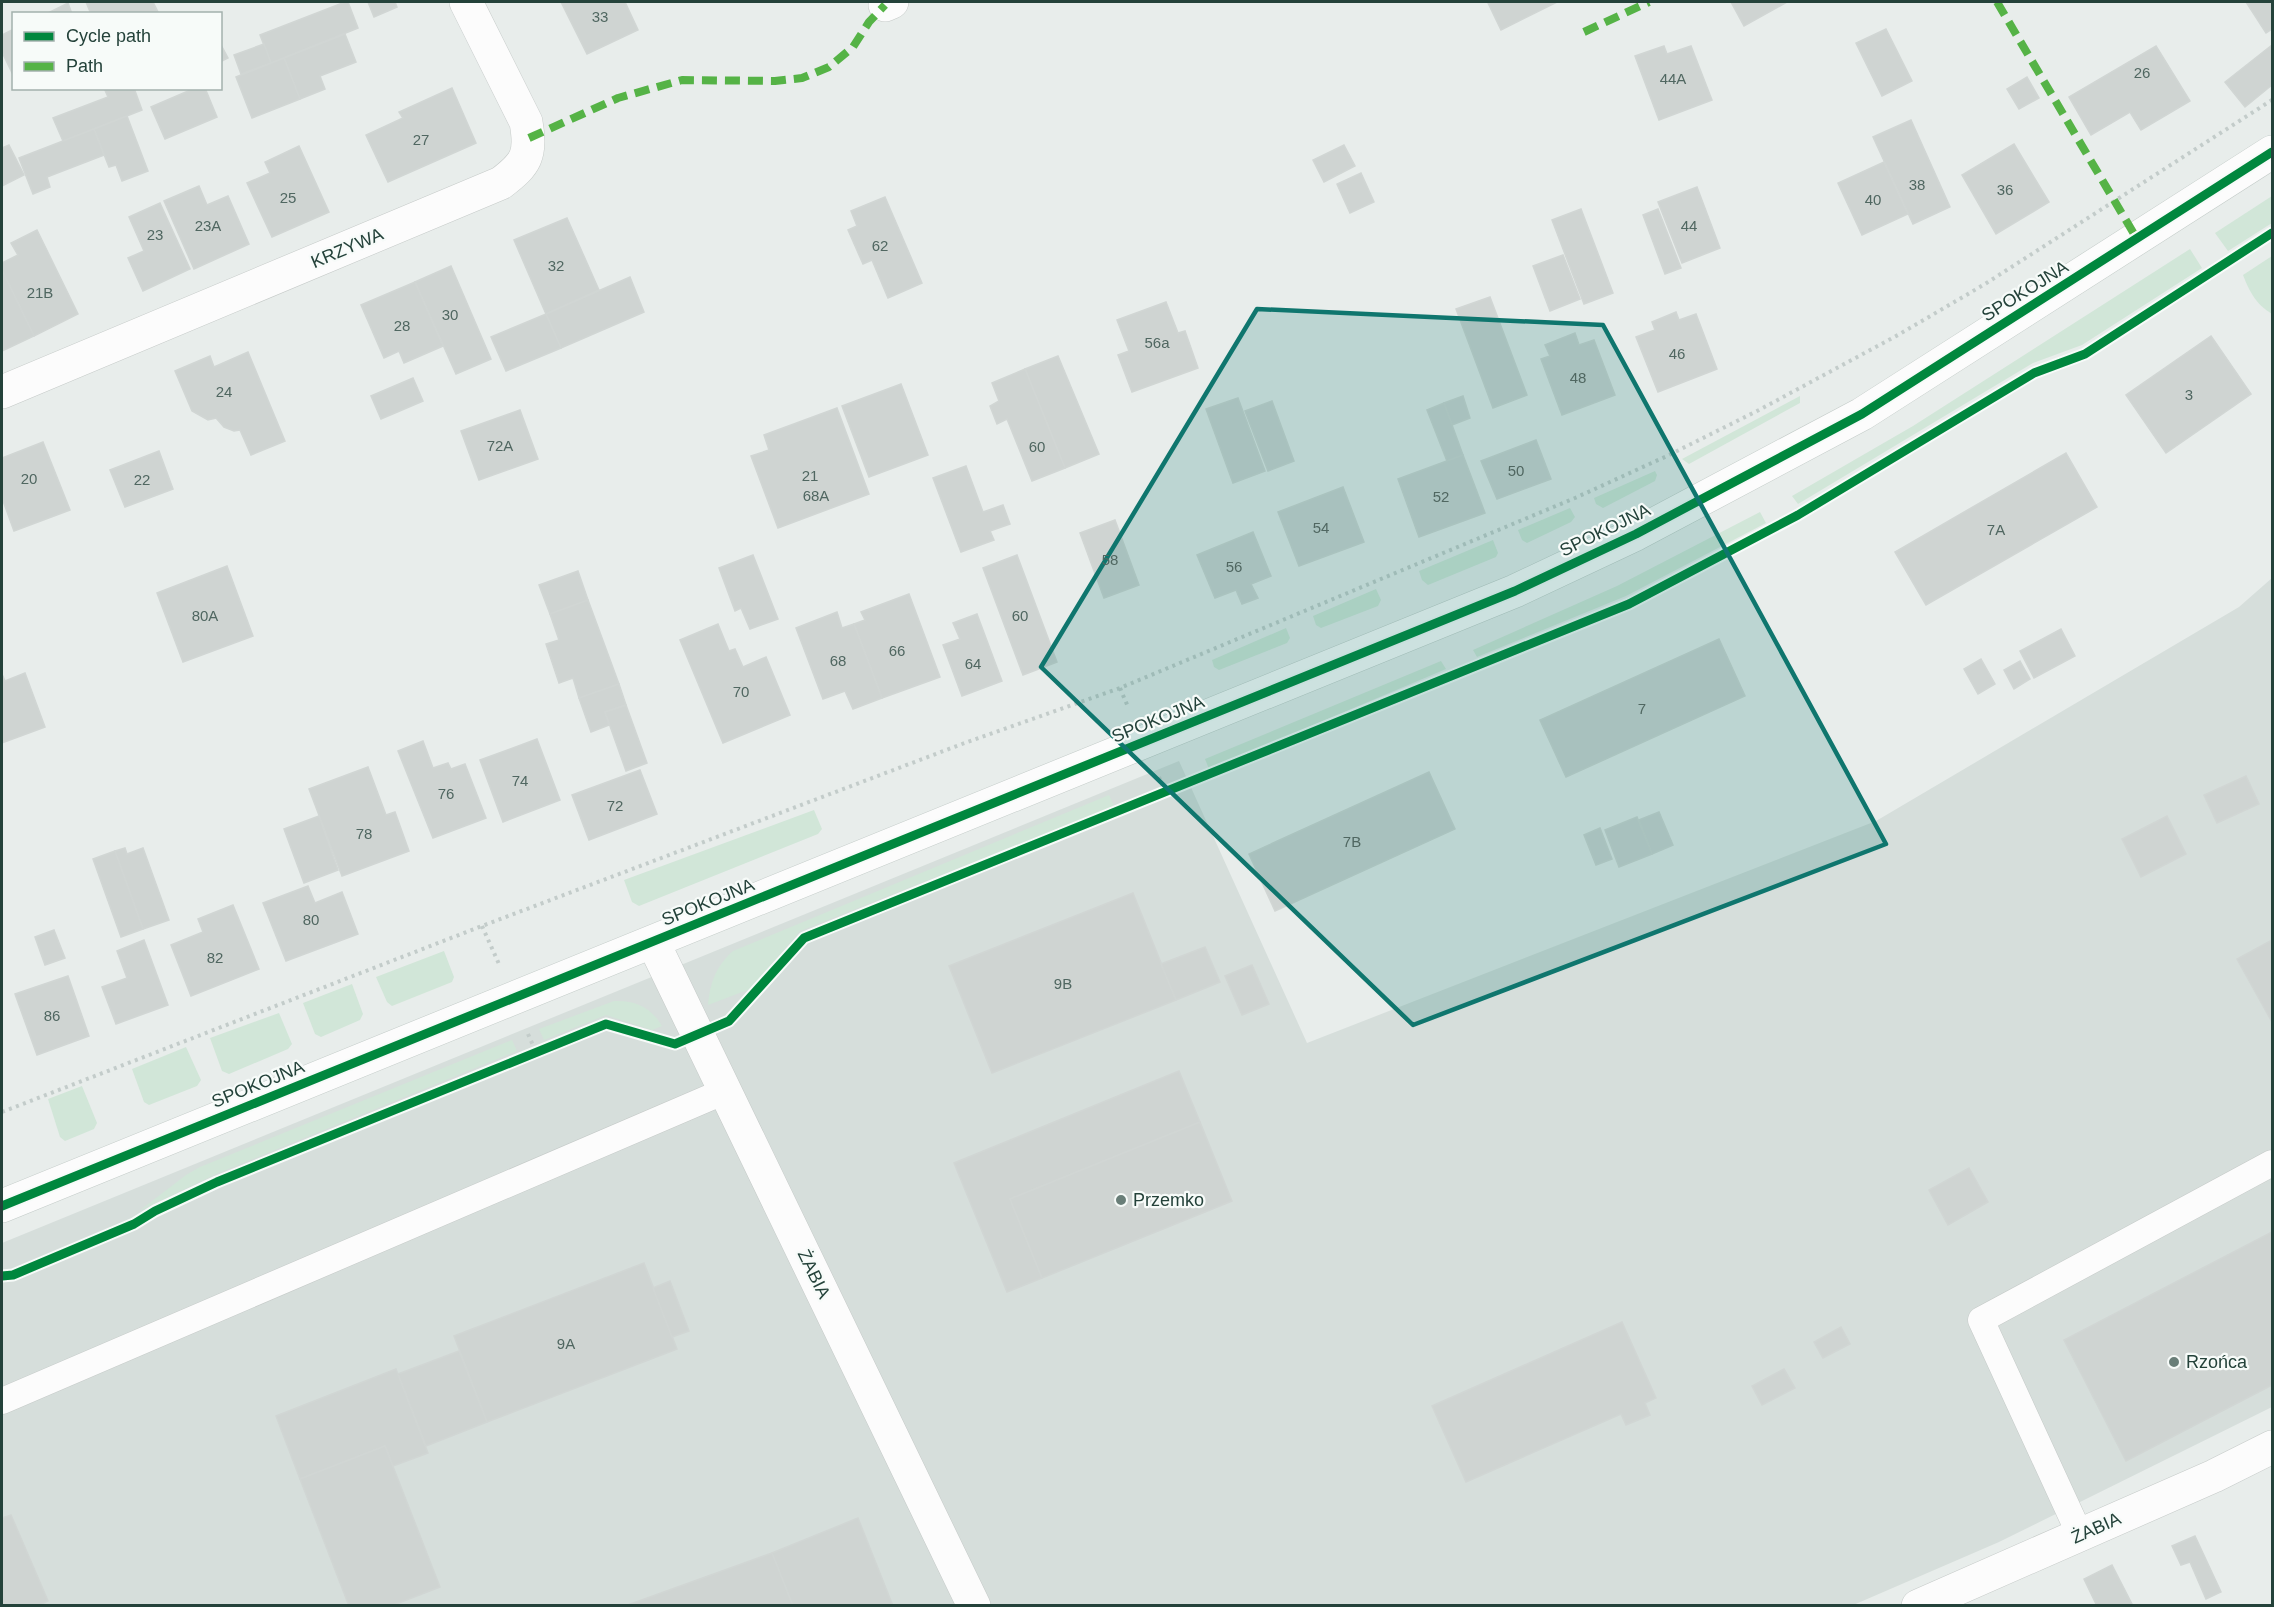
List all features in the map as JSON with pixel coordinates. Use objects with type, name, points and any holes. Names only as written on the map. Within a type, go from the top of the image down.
[{"type":"street","name":"KRZYWA","points":[[2,392],[501,183],[518,169],[528,155],[529,138],[526,122],[466,2]]},
{"type":"street","name":"SPOKOJNA","points":[[2,1206],[1515,591],[1636,534],[1862,414],[2272,152]]},
{"type":"street","name":"ŻABIA","points":[[653,942],[974,1605]]},
{"type":"street","name":"ŻABIA","points":[[1918,1605],[2214,1476],[2272,1447]]},
{"type":"lane","points":[[2,1401],[725,1091]]},
{"type":"lane","points":[[2080,1535],[1981,1320],[2272,1163]]},
{"type":"path","points":[[2,1112],[482,926],[962,744],[1120,688],[1575,498],[1759,410],[1898,335],[1985,284],[2272,100]]},
{"type":"highlighted area","points":[[1257,309],[1603,325],[1886,844],[1413,1025],[1041,667]]},
{"type":"shaded area","points":[[2272,578],[2272,1407],[1999,1542],[1851,1606],[2,1606],[2,1243],[1179,761],[1307,1043],[1876,821],[2239,607]]},
{"type":"green space","points":[[2272,196],[2272,223],[2228,251],[2215,233]]},
{"type":"green space","points":[[2190,249],[2202,268],[2082,345],[2033,363],[1798,504],[1792,496],[1913,426]]},
{"type":"green space","points":[[2272,256],[2272,314],[2254,298],[2243,275]]},
{"type":"green space","points":[[1800,396],[1800,403],[1689,464],[1682,459]]},
{"type":"green space","points":[[1655,471],[1657,475],[1655,481],[1603,508],[1596,504],[1594,498]]},
{"type":"green space","points":[[1570,508],[1575,517],[1571,522],[1527,543],[1522,540],[1518,530]]},
{"type":"green space","points":[[1760,512],[1766,523],[1626,596],[1477,657],[1473,650],[1617,586]]},
{"type":"green space","points":[[1493,540],[1498,553],[1496,557],[1428,585],[1422,580],[1419,571]]},
{"type":"green space","points":[[1376,589],[1381,600],[1378,606],[1321,628],[1316,625],[1313,616]]},
{"type":"green space","points":[[1286,628],[1290,638],[1287,643],[1219,670],[1214,667],[1212,660]]},
{"type":"green space","points":[[1441,661],[1446,669],[1209,769],[1205,759]]},
{"type":"green space","points":[[1109,795],[1114,806],[800,931],[750,989],[708,1005],[715,975],[733,951]]},
{"type":"green space","points":[[814,810],[822,829],[818,834],[639,906],[632,902],[624,880]]},
{"type":"green space","points":[[444,951],[454,977],[452,982],[392,1006],[387,1002],[376,977]]},
{"type":"green space","points":[[352,984],[363,1014],[360,1020],[321,1037],[315,1034],[303,1003]]},
{"type":"green space","points":[[614,1001],[636,1003],[648,1009],[662,1026],[652,1030],[606,1015],[544,1040],[539,1029]]},
{"type":"green space","points":[[279,1013],[292,1044],[288,1049],[229,1074],[222,1071],[210,1038]]},
{"type":"green space","points":[[512,1040],[517,1051],[216,1174],[139,1211],[200,1167]]},
{"type":"green space","points":[[186,1047],[201,1080],[197,1086],[149,1105],[144,1102],[132,1069]]},
{"type":"green space","points":[[82,1086],[97,1123],[94,1129],[65,1141],[60,1137],[48,1099]]},
{"type":"building","points":[[86,2],[153,2],[158,12],[90,12]]},
{"type":"building","points":[[348,2],[358,28],[271,63],[260,35]]},
{"type":"building","points":[[368,2],[395,2],[397,7],[374,17]]},
{"type":"building","points":[[561,2],[625,2],[638,30],[587,54]]},
{"type":"building","points":[[1557,2],[1501,30],[1488,3]]},
{"type":"building","points":[[1731,2],[1787,2],[1744,26]]},
{"type":"building","points":[[2246,2],[2272,2],[2272,29],[2266,33]]},
{"type":"building","points":[[68,3],[71,12],[50,12]]},
{"type":"building","points":[[1886,29],[1912,81],[1882,96],[1856,43]]},
{"type":"building","points":[[12,30],[12,73],[2,52],[2,35]]},
{"type":"building","points":[[345,34],[356,62],[320,76],[325,89],[300,99],[284,58]]},
{"type":"building","points":[[264,44],[271,63],[241,74],[234,55]]},
{"type":"building","points":[[2272,45],[2272,85],[2245,107],[2225,82]]},
{"type":"building","points":[[1664,46],[1667,54],[1691,46],[1712,100],[1659,120],[1635,56]]},
{"type":"building","points":[[2156,46],[2190,101],[2141,130],[2130,112],[2091,135],[2069,97]]},
{"type":"building","points":[[222,47],[228,58],[222,61]]},
{"type":"building","points":[[284,58],[300,99],[252,118],[236,77]]},
{"type":"building","points":[[2027,77],[2039,98],[2019,109],[2007,89]]},
{"type":"building","points":[[452,88],[476,143],[388,182],[366,135],[403,118],[399,112]]},
{"type":"building","points":[[105,90],[135,90],[142,110],[63,141],[53,118],[108,97]]},
{"type":"building","points":[[190,90],[206,90],[217,117],[165,139],[151,107]]},
{"type":"building","points":[[127,116],[148,171],[122,181],[116,165],[109,167],[94,129]]},
{"type":"building","points":[[1911,120],[1950,207],[1913,224],[1873,137]]},
{"type":"building","points":[[94,129],[104,155],[47,177],[50,187],[33,194],[19,158]]},
{"type":"building","points":[[2014,144],[2049,202],[1996,234],[1962,175]]},
{"type":"building","points":[[9,145],[24,175],[2,186],[2,148]]},
{"type":"building","points":[[1344,145],[1355,166],[1324,182],[1313,160]]},
{"type":"building","points":[[299,146],[329,212],[272,237],[247,183],[270,173],[265,162]]},
{"type":"building","points":[[1884,162],[1908,214],[1862,235],[1838,183]]},
{"type":"building","points":[[1361,173],[1374,202],[1350,213],[1337,184]]},
{"type":"building","points":[[199,186],[207,205],[228,196],[249,244],[194,269],[164,201]]},
{"type":"building","points":[[1697,187],[1720,248],[1682,263],[1658,202]]},
{"type":"building","points":[[885,197],[922,283],[888,298],[872,260],[863,264],[848,230],[857,226],[851,211]]},
{"type":"building","points":[[160,203],[190,269],[143,291],[128,258],[144,251],[129,217]]},
{"type":"building","points":[[1581,209],[1613,293],[1584,304],[1552,220]]},
{"type":"building","points":[[1658,209],[1681,268],[1665,274],[1643,215]]},
{"type":"building","points":[[567,218],[599,290],[546,314],[514,240]]},
{"type":"building","points":[[37,230],[78,314],[34,336],[2,270],[2,263],[18,255],[11,243]]},
{"type":"building","points":[[1563,255],[1580,299],[1550,311],[1533,266]]},
{"type":"building","points":[[451,266],[491,359],[456,374],[415,282]]},
{"type":"building","points":[[2,270],[34,336],[2,351]]},
{"type":"building","points":[[630,277],[644,312],[561,348],[546,314]]},
{"type":"building","points":[[415,282],[443,346],[404,363],[399,351],[384,358],[361,305]]},
{"type":"building","points":[[1490,297],[1527,395],[1493,408],[1456,309]]},
{"type":"building","points":[[1166,302],[1178,333],[1185,331],[1198,368],[1132,392],[1118,355],[1129,351],[1117,320]]},
{"type":"building","points":[[1676,312],[1679,320],[1696,314],[1717,369],[1658,392],[1636,337],[1655,330],[1652,322]]},
{"type":"building","points":[[546,314],[561,348],[506,371],[491,337]]},
{"type":"building","points":[[1575,333],[1579,345],[1594,340],[1615,395],[1562,415],[1541,359],[1550,356],[1545,345]]},
{"type":"building","points":[[2211,336],[2251,394],[2166,453],[2126,395]]},
{"type":"building","points":[[248,352],[285,441],[251,455],[240,430],[234,431],[224,427],[216,418],[208,420],[192,411],[175,371],[210,356],[214,367]]},
{"type":"building","points":[[1058,356],[1099,454],[1065,468],[1025,369]]},
{"type":"building","points":[[1025,369],[1065,468],[1032,481],[1007,419],[997,424],[990,406],[999,401],[992,383]]},
{"type":"building","points":[[413,378],[423,401],[381,419],[371,396]]},
{"type":"building","points":[[901,384],[928,455],[869,477],[842,406]]},
{"type":"building","points":[[1463,396],[1470,418],[1452,425],[1444,403]]},
{"type":"building","points":[[1238,398],[1265,471],[1233,483],[1206,409]]},
{"type":"building","points":[[1272,401],[1294,461],[1268,471],[1245,411]]},
{"type":"building","points":[[1444,403],[1463,455],[1447,461],[1427,410]]},
{"type":"building","points":[[837,408],[869,494],[778,528],[751,456],[769,450],[764,435]]},
{"type":"building","points":[[520,410],[538,459],[479,480],[461,431]]},
{"type":"building","points":[[1536,440],[1551,479],[1497,499],[1481,461]]},
{"type":"building","points":[[43,442],[70,510],[14,531],[2,498],[2,458]]},
{"type":"building","points":[[159,451],[173,489],[125,507],[110,470]]},
{"type":"building","points":[[2066,453],[2097,507],[1926,605],[1895,552]]},
{"type":"building","points":[[1463,455],[1485,513],[1419,537],[1398,479]]},
{"type":"building","points":[[966,466],[983,512],[1003,505],[1010,524],[990,531],[994,540],[961,552],[933,478]]},
{"type":"building","points":[[1343,487],[1364,542],[1299,566],[1278,512]]},
{"type":"building","points":[[1115,520],[1139,585],[1104,598],[1080,533]]},
{"type":"building","points":[[1253,532],[1271,576],[1251,584],[1258,598],[1242,604],[1236,590],[1215,598],[1197,555]]},
{"type":"building","points":[[753,555],[778,619],[750,629],[741,608],[735,611],[719,568]]},
{"type":"building","points":[[1017,555],[1057,662],[1023,675],[983,568]]},
{"type":"building","points":[[227,566],[253,636],[183,662],[157,593]]},
{"type":"building","points":[[578,571],[588,600],[550,614],[539,585]]},
{"type":"building","points":[[909,594],[940,677],[882,698],[854,624],[865,620],[861,612]]},
{"type":"building","points":[[588,600],[619,684],[579,698],[573,678],[559,683],[546,644],[559,640],[550,614]]},
{"type":"building","points":[[837,612],[842,628],[854,624],[882,698],[853,709],[845,691],[823,699],[796,628]]},
{"type":"building","points":[[977,614],[1002,681],[962,696],[943,645],[960,639],[953,623]]},
{"type":"building","points":[[718,624],[729,651],[735,649],[743,667],[766,657],[790,715],[723,743],[680,640]]},
{"type":"building","points":[[2061,629],[2075,656],[2034,678],[2020,651]]},
{"type":"building","points":[[1719,639],[1745,696],[1566,777],[1540,720]]},
{"type":"building","points":[[1981,659],[1995,684],[1978,694],[1964,669]]},
{"type":"building","points":[[2020,661],[2030,679],[2014,689],[2004,670]]},
{"type":"building","points":[[25,673],[45,727],[2,743],[2,674],[5,681]]},
{"type":"building","points":[[619,684],[626,705],[605,712],[609,725],[591,732],[579,698]]},
{"type":"building","points":[[626,705],[647,763],[626,771],[605,712]]},
{"type":"building","points":[[537,739],[560,800],[503,822],[480,760]]},
{"type":"building","points":[[423,741],[433,768],[448,763],[451,769],[465,764],[486,818],[433,838],[398,751]]},
{"type":"building","points":[[368,767],[386,815],[395,812],[409,851],[342,876],[309,789]]},
{"type":"building","points":[[640,770],[657,814],[589,840],[572,795]]},
{"type":"building","points":[[1429,772],[1455,829],[1275,911],[1249,854]]},
{"type":"building","points":[[2246,776],[2259,804],[2217,823],[2204,795]]},
{"type":"building","points":[[1659,812],[1673,845],[1652,854],[1639,820]]},
{"type":"building","points":[[319,816],[338,870],[304,883],[284,829]]},
{"type":"building","points":[[2167,816],[2186,854],[2141,877],[2122,839]]},
{"type":"building","points":[[1637,817],[1652,854],[1619,867],[1605,830]]},
{"type":"building","points":[[1600,828],[1612,859],[1596,865],[1584,835]]},
{"type":"building","points":[[125,848],[127,854],[143,848],[169,920],[143,929],[115,851]]},
{"type":"building","points":[[115,851],[143,929],[121,937],[93,859]]},
{"type":"building","points":[[308,886],[315,903],[342,892],[358,934],[286,961],[263,903]]},
{"type":"building","points":[[1133,893],[1176,1000],[992,1073],[949,966]]},
{"type":"building","points":[[233,905],[259,969],[191,996],[171,945],[203,932],[198,919]]},
{"type":"building","points":[[54,930],[65,958],[45,965],[35,937]]},
{"type":"building","points":[[144,940],[168,1005],[116,1024],[102,987],[127,978],[117,951]]},
{"type":"building","points":[[2272,940],[2272,1022],[2237,959]]},
{"type":"building","points":[[1205,947],[1220,982],[1176,1000],[1161,964]]},
{"type":"building","points":[[1252,965],[1269,1004],[1242,1015],[1225,976]]},
{"type":"building","points":[[68,976],[89,1036],[37,1055],[15,994]]},
{"type":"building","points":[[1179,1071],[1200,1122],[1010,1199],[1042,1278],[1007,1292],[954,1163]]},
{"type":"building","name":"Przemko","points":[[1200,1122],[1232,1201],[1042,1278],[1010,1199]]},
{"type":"building","points":[[1969,1168],[1988,1202],[1948,1225],[1929,1190]]},
{"type":"building","name":"Rzońca","points":[[2272,1232],[2272,1385],[2126,1461],[2064,1340]]},
{"type":"building","points":[[644,1263],[677,1349],[487,1422],[454,1336]]},
{"type":"building","points":[[670,1281],[689,1331],[672,1337],[653,1288]]},
{"type":"building","points":[[1622,1322],[1656,1398],[1645,1403],[1650,1415],[1626,1425],[1621,1414],[1466,1482],[1432,1406]]},
{"type":"building","points":[[1841,1327],[1850,1344],[1823,1358],[1814,1342]]},
{"type":"building","points":[[459,1351],[487,1422],[426,1446],[398,1374]]},
{"type":"building","points":[[396,1369],[428,1453],[393,1466],[385,1446],[300,1479],[276,1416]]},
{"type":"building","points":[[1784,1369],[1795,1388],[1762,1405],[1752,1386]]},
{"type":"building","points":[[385,1446],[440,1587],[391,1606],[349,1606],[300,1479]]},
{"type":"building","points":[[11,1515],[48,1601],[38,1606],[2,1606],[2,1518]]},
{"type":"building","points":[[858,1518],[893,1606],[793,1606],[772,1553]]},
{"type":"building","points":[[2195,1536],[2221,1592],[2206,1599],[2190,1562],[2181,1565],[2172,1546]]},
{"type":"building","points":[[772,1553],[793,1606],[625,1606]]},
{"type":"building","points":[[2112,1565],[2133,1606],[2097,1606],[2084,1579]]},
{"type":"marked path","points":[[1584,32],[1649,2]]},
{"type":"marked path","points":[[1997,2],[2137,239]]},
{"type":"marked path","points":[[529,138],[618,98],[682,80],[775,81],[802,78],[829,67],[853,47],[869,22],[885,5]]},
{"type":"cycle path","points":[[2,1206],[1515,591],[1636,534],[1862,414],[2272,152]]},
{"type":"cycle path","points":[[2,1276],[13,1275],[134,1224],[155,1211],[217,1182],[606,1024],[675,1044],[729,1021],[804,938],[1629,604],[1798,515],[2034,373],[2085,354],[2272,233]]},
{"type":"place","name":"Przemko","points":[[1121,1200]]},
{"type":"place","name":"Rzońca","points":[[2174,1362]]}]
